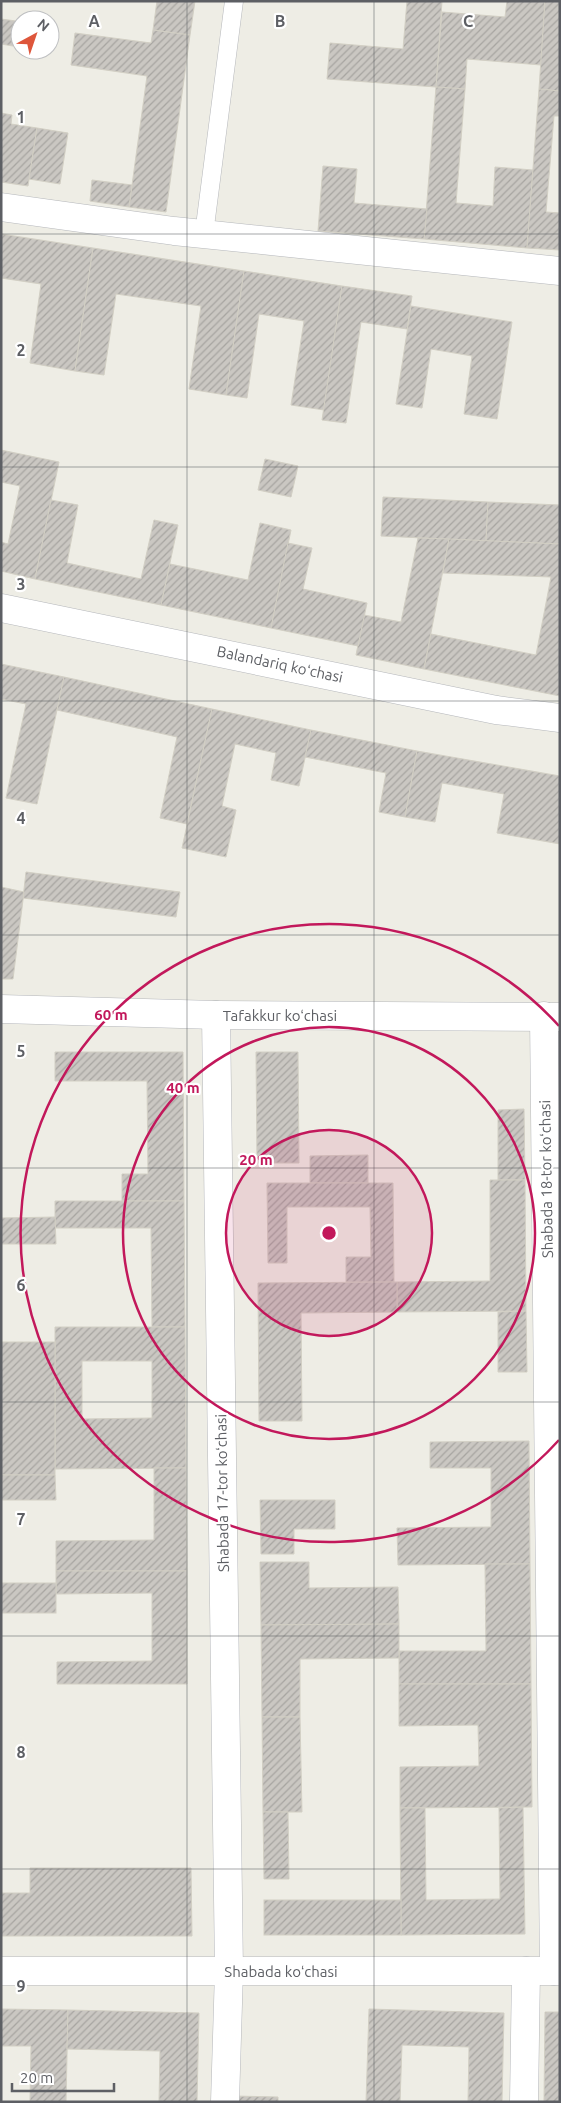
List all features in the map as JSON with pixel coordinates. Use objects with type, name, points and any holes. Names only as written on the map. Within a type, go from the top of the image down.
[{"type":"street","points":[[1,207],[204,234],[560,271]]},
{"type":"street","name":"Balandariq koʻchasi","points":[[1,608],[496,710],[560,718]]},
{"type":"street","name":"Tafakkur koʻchasi","points":[[1,1009],[216,1015],[552,1016]]},
{"type":"street","name":"Shabada 17-tor koʻchasi","points":[[216,1015],[228,1971],[225,2102]]},
{"type":"street","name":"Shabada 18-tor koʻchasi","points":[[552,1016],[557,1971]]},
{"type":"street","name":"Shabada koʻchasi","points":[[1,1971],[557,1971]]},
{"type":"street","points":[[524,2102],[526,1971]]},
{"type":"lane","points":[[204,234],[234,1]]},
{"type":"building","points":[[157,1],[195,1],[190,35],[153,30]]},
{"type":"building","points":[[407,1],[442,1],[436,87],[327,79],[330,43],[403,49]]},
{"type":"building","points":[[507,1],[545,1],[541,65],[467,59],[465,89],[436,87],[442,12],[505,17]]},
{"type":"building","points":[[545,1],[560,1],[560,91],[539,89]]},
{"type":"building","points":[[1,19],[10,20],[10,46],[1,44]]},
{"type":"building","points":[[153,30],[190,35],[166,212],[129,207],[147,76],[71,65],[75,33],[151,43]]},
{"type":"building","points":[[436,87],[465,89],[456,203],[493,206],[495,167],[533,170],[527,248],[424,239]]},
{"type":"building","points":[[539,89],[560,91],[560,116],[554,116],[546,212],[560,213],[560,250],[527,248]]},
{"type":"building","points":[[1,113],[12,115],[11,124],[37,128],[28,186],[1,182]]},
{"type":"building","points":[[37,128],[68,133],[60,184],[29,179]]},
{"type":"building","points":[[323,166],[357,169],[354,203],[427,209],[424,239],[318,231]]},
{"type":"building","points":[[92,180],[132,185],[129,207],[90,201]]},
{"type":"building","points":[[1,234],[93,248],[75,371],[30,363],[41,284],[1,278]]},
{"type":"building","points":[[93,248],[244,271],[226,395],[189,389],[201,306],[116,294],[104,375],[75,371]]},
{"type":"building","points":[[244,271],[342,286],[324,410],[291,405],[304,321],[259,314],[247,398],[226,395]]},
{"type":"building","points":[[342,286],[412,296],[407,329],[361,322],[346,423],[322,420]]},
{"type":"building","points":[[411,306],[512,322],[497,419],[464,414],[472,356],[431,349],[422,408],[396,404]]},
{"type":"building","points":[[1,450],[59,462],[35,579],[1,571],[1,542],[8,544],[20,486],[1,482]]},
{"type":"building","points":[[265,459],[298,466],[291,497],[258,490]]},
{"type":"building","points":[[383,497],[488,502],[486,541],[381,536]]},
{"type":"building","points":[[51,500],[78,505],[67,563],[141,579],[154,520],[178,525],[161,605],[35,579]]},
{"type":"building","points":[[488,502],[560,505],[560,544],[486,541]]},
{"type":"building","points":[[260,523],[291,530],[271,628],[161,605],[170,564],[248,580]]},
{"type":"building","points":[[418,538],[449,539],[424,669],[356,655],[364,615],[401,622]]},
{"type":"building","points":[[449,539],[560,544],[560,696],[424,669],[431,634],[536,655],[551,577],[443,573]]},
{"type":"building","points":[[288,543],[312,548],[303,589],[367,603],[358,646],[271,628]]},
{"type":"building","points":[[1,664],[64,677],[37,804],[6,798],[26,704],[1,699]]},
{"type":"building","points":[[64,677],[212,709],[187,824],[160,818],[177,737],[57,710]]},
{"type":"building","points":[[212,709],[311,730],[299,786],[271,780],[276,753],[235,744],[222,806],[236,810],[226,857],[182,848]]},
{"type":"building","points":[[311,730],[417,751],[405,817],[379,812],[386,773],[305,757]]},
{"type":"building","points":[[417,751],[560,776],[560,844],[497,833],[504,794],[442,783],[435,822],[405,817]]},
{"type":"building","points":[[26,872],[180,892],[176,917],[23,898]]},
{"type":"building","points":[[1,887],[24,892],[13,979],[1,979]]},
{"type":"building","points":[[55,1052],[183,1052],[184,1201],[122,1201],[122,1174],[148,1174],[147,1081],[55,1081]]},
{"type":"building","points":[[256,1052],[298,1052],[299,1163],[257,1163]]},
{"type":"building","points":[[524,1109],[525,1180],[498,1180],[498,1110]]},
{"type":"building","points":[[368,1155],[368,1183],[310,1183],[310,1156]]},
{"type":"building","points":[[490,1180],[525,1180],[526,1311],[397,1312],[397,1282],[490,1281]]},
{"type":"building","points":[[267,1183],[393,1183],[394,1282],[346,1282],[346,1257],[371,1257],[370,1207],[287,1207],[287,1263],[268,1263]]},
{"type":"building","points":[[55,1201],[184,1201],[185,1327],[152,1327],[151,1228],[55,1228]]},
{"type":"building","points":[[55,1217],[56,1244],[1,1244],[1,1218]]},
{"type":"building","points":[[397,1282],[397,1312],[301,1313],[302,1421],[259,1421],[258,1283]]},
{"type":"building","points":[[526,1311],[527,1372],[498,1372],[498,1312]]},
{"type":"building","points":[[55,1327],[185,1327],[186,1468],[55,1469]],"holes":[[[82,1361],[152,1361],[152,1418],[82,1419]]]},
{"type":"building","points":[[1,1342],[55,1342],[55,1475],[1,1475]]},
{"type":"building","points":[[529,1441],[530,1564],[398,1565],[397,1528],[491,1527],[491,1468],[430,1468],[430,1442]]},
{"type":"building","points":[[154,1468],[186,1468],[187,1571],[56,1571],[56,1541],[154,1540]]},
{"type":"building","points":[[1,1475],[55,1475],[56,1500],[1,1500]]},
{"type":"building","points":[[260,1500],[335,1500],[335,1529],[294,1529],[294,1554],[261,1554]]},
{"type":"building","points":[[260,1562],[309,1562],[309,1588],[398,1587],[399,1624],[261,1625]]},
{"type":"building","points":[[485,1564],[530,1564],[531,1684],[399,1684],[399,1651],[486,1651]]},
{"type":"building","points":[[56,1571],[187,1571],[187,1684],[57,1684],[57,1662],[152,1661],[152,1593],[56,1594]]},
{"type":"building","points":[[1,1583],[56,1583],[56,1613],[1,1613]]},
{"type":"building","points":[[399,1624],[399,1658],[300,1659],[300,1717],[262,1717],[261,1625]]},
{"type":"building","points":[[399,1684],[531,1684],[532,1807],[400,1808],[400,1767],[479,1766],[478,1725],[399,1726]]},
{"type":"building","points":[[262,1717],[300,1717],[302,1812],[263,1812]]},
{"type":"building","points":[[523,1807],[525,1934],[401,1935],[400,1808],[425,1808],[426,1900],[500,1899],[499,1808]]},
{"type":"building","points":[[263,1812],[288,1812],[289,1879],[264,1879]]},
{"type":"building","points":[[30,1868],[191,1868],[192,1936],[1,1936],[1,1893],[30,1893]]},
{"type":"building","points":[[264,1900],[401,1900],[401,1935],[264,1935]]},
{"type":"building","points":[[1,2009],[68,2010],[66,2102],[30,2102],[31,2046],[1,2046]]},
{"type":"building","points":[[369,2009],[504,2013],[502,2102],[468,2102],[469,2047],[402,2045],[400,2102],[366,2102]]},
{"type":"building","points":[[68,2010],[199,2013],[197,2102],[159,2102],[160,2051],[67,2049]]},
{"type":"building","points":[[545,2012],[560,2012],[560,2102],[544,2102]]},
{"type":"building","points":[[234,2096],[278,2097],[278,2102],[234,2102]]}]
